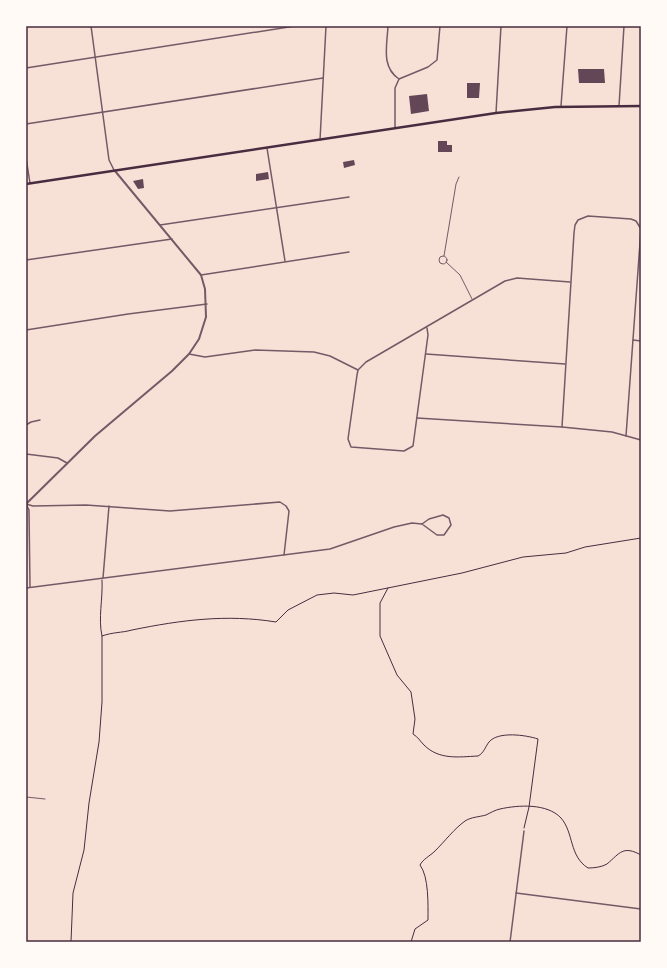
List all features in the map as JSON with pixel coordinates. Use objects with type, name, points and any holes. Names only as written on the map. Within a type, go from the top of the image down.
[{"type":"main road","points":[[26,184],[496,113],[561,106],[641,106]]},
{"type":"street","points":[[26,504],[113,420],[172,372],[190,354],[202,331],[207,304],[201,275],[115,171],[109,160],[91,26]]},
{"type":"street","points":[[26,68],[295,26]]},
{"type":"street","points":[[320,140],[326,26]]},
{"type":"street","points":[[388,26],[387,62],[392,74],[399,79]]},
{"type":"street","points":[[395,129],[396,88],[399,79],[432,65],[437,60],[440,26]]},
{"type":"street","points":[[496,113],[501,26]]},
{"type":"street","points":[[561,106],[567,26]]},
{"type":"street","points":[[619,106],[624,26]]},
{"type":"street","points":[[26,124],[323,78]]},
{"type":"street","points":[[267,148],[285,262]]},
{"type":"street","points":[[26,158],[30,183]]},
{"type":"street","points":[[160,225],[277,206],[349,197]]},
{"type":"street","points":[[562,427],[570,282],[575,225],[578,220],[585,217],[631,219],[639,224],[641,229],[626,436]]},
{"type":"street","points":[[26,260],[172,239]]},
{"type":"street","points":[[201,275],[349,252]]},
{"type":"street","points":[[426,328],[428,335],[414,443],[408,450],[351,446],[348,440],[358,370],[373,358],[500,283],[511,279],[570,282]]},
{"type":"street","points":[[26,330],[128,314],[207,304]]},
{"type":"street","points":[[633,340],[641,341]]},
{"type":"street","points":[[190,354],[205,357],[255,350],[314,352],[330,356],[358,370]]},
{"type":"street","points":[[425,354],[565,364]]},
{"type":"street","points":[[417,418],[562,427],[612,432],[641,440]]},
{"type":"street","points":[[26,425],[40,420]]},
{"type":"street","points":[[26,454],[58,458],[67,463]]},
{"type":"street","points":[[26,504],[33,506],[109,506],[170,511],[263,503],[282,503],[289,511],[283,556]]},
{"type":"street","points":[[26,504],[29,510],[30,588]]},
{"type":"street","points":[[102,579],[109,506]]},
{"type":"street","points":[[26,588],[330,549],[394,527],[412,523],[422,524],[433,533],[440,536],[447,533],[451,525],[449,518],[443,515],[429,519],[422,524]]},
{"type":"street","points":[[510,942],[524,831]]},
{"type":"street","points":[[516,893],[641,909]]},
{"type":"lane","points":[[459,177],[456,184],[448,242],[444,256],[446,258],[446,262],[460,275],[472,299]]},
{"type":"lane","points":[[444,256],[440,256],[439,261],[442,264],[446,262]]},
{"type":"lane","points":[[26,797],[45,799]]},
{"type":"path","points":[[102,636],[112,632],[126,632],[191,619],[257,619],[276,622],[288,610],[317,594],[353,595],[462,573],[523,557],[566,553],[641,538]]},
{"type":"path","points":[[71,942],[73,893],[84,850],[89,803],[99,742],[102,702],[102,636],[99,623],[103,602],[102,579]]},
{"type":"path","points":[[388,588],[380,603],[380,636],[397,675],[411,692],[415,718],[413,734],[419,738],[423,744],[445,757],[478,756],[482,754],[490,741],[499,737],[524,735],[538,739],[529,807],[524,831]]},
{"type":"path","points":[[411,942],[416,929],[428,920],[427,884],[424,871],[420,865],[466,821],[499,809],[529,807],[543,808],[561,819],[568,832],[574,854],[582,864],[588,868],[606,865],[615,855],[622,851],[631,851],[641,855]]},
{"type":"building","points":[[578,69],[604,69],[605,83],[579,83]]},
{"type":"building","points":[[467,83],[480,83],[479,98],[467,98]]},
{"type":"building","points":[[427,94],[429,111],[411,114],[409,96]]},
{"type":"building","points":[[438,141],[447,141],[447,145],[452,145],[452,152],[438,152]]},
{"type":"building","points":[[354,160],[355,165],[344,168],[343,162]]},
{"type":"building","points":[[268,172],[269,179],[256,181],[256,174]]},
{"type":"building","points":[[143,179],[144,188],[138,189],[133,181]]}]
